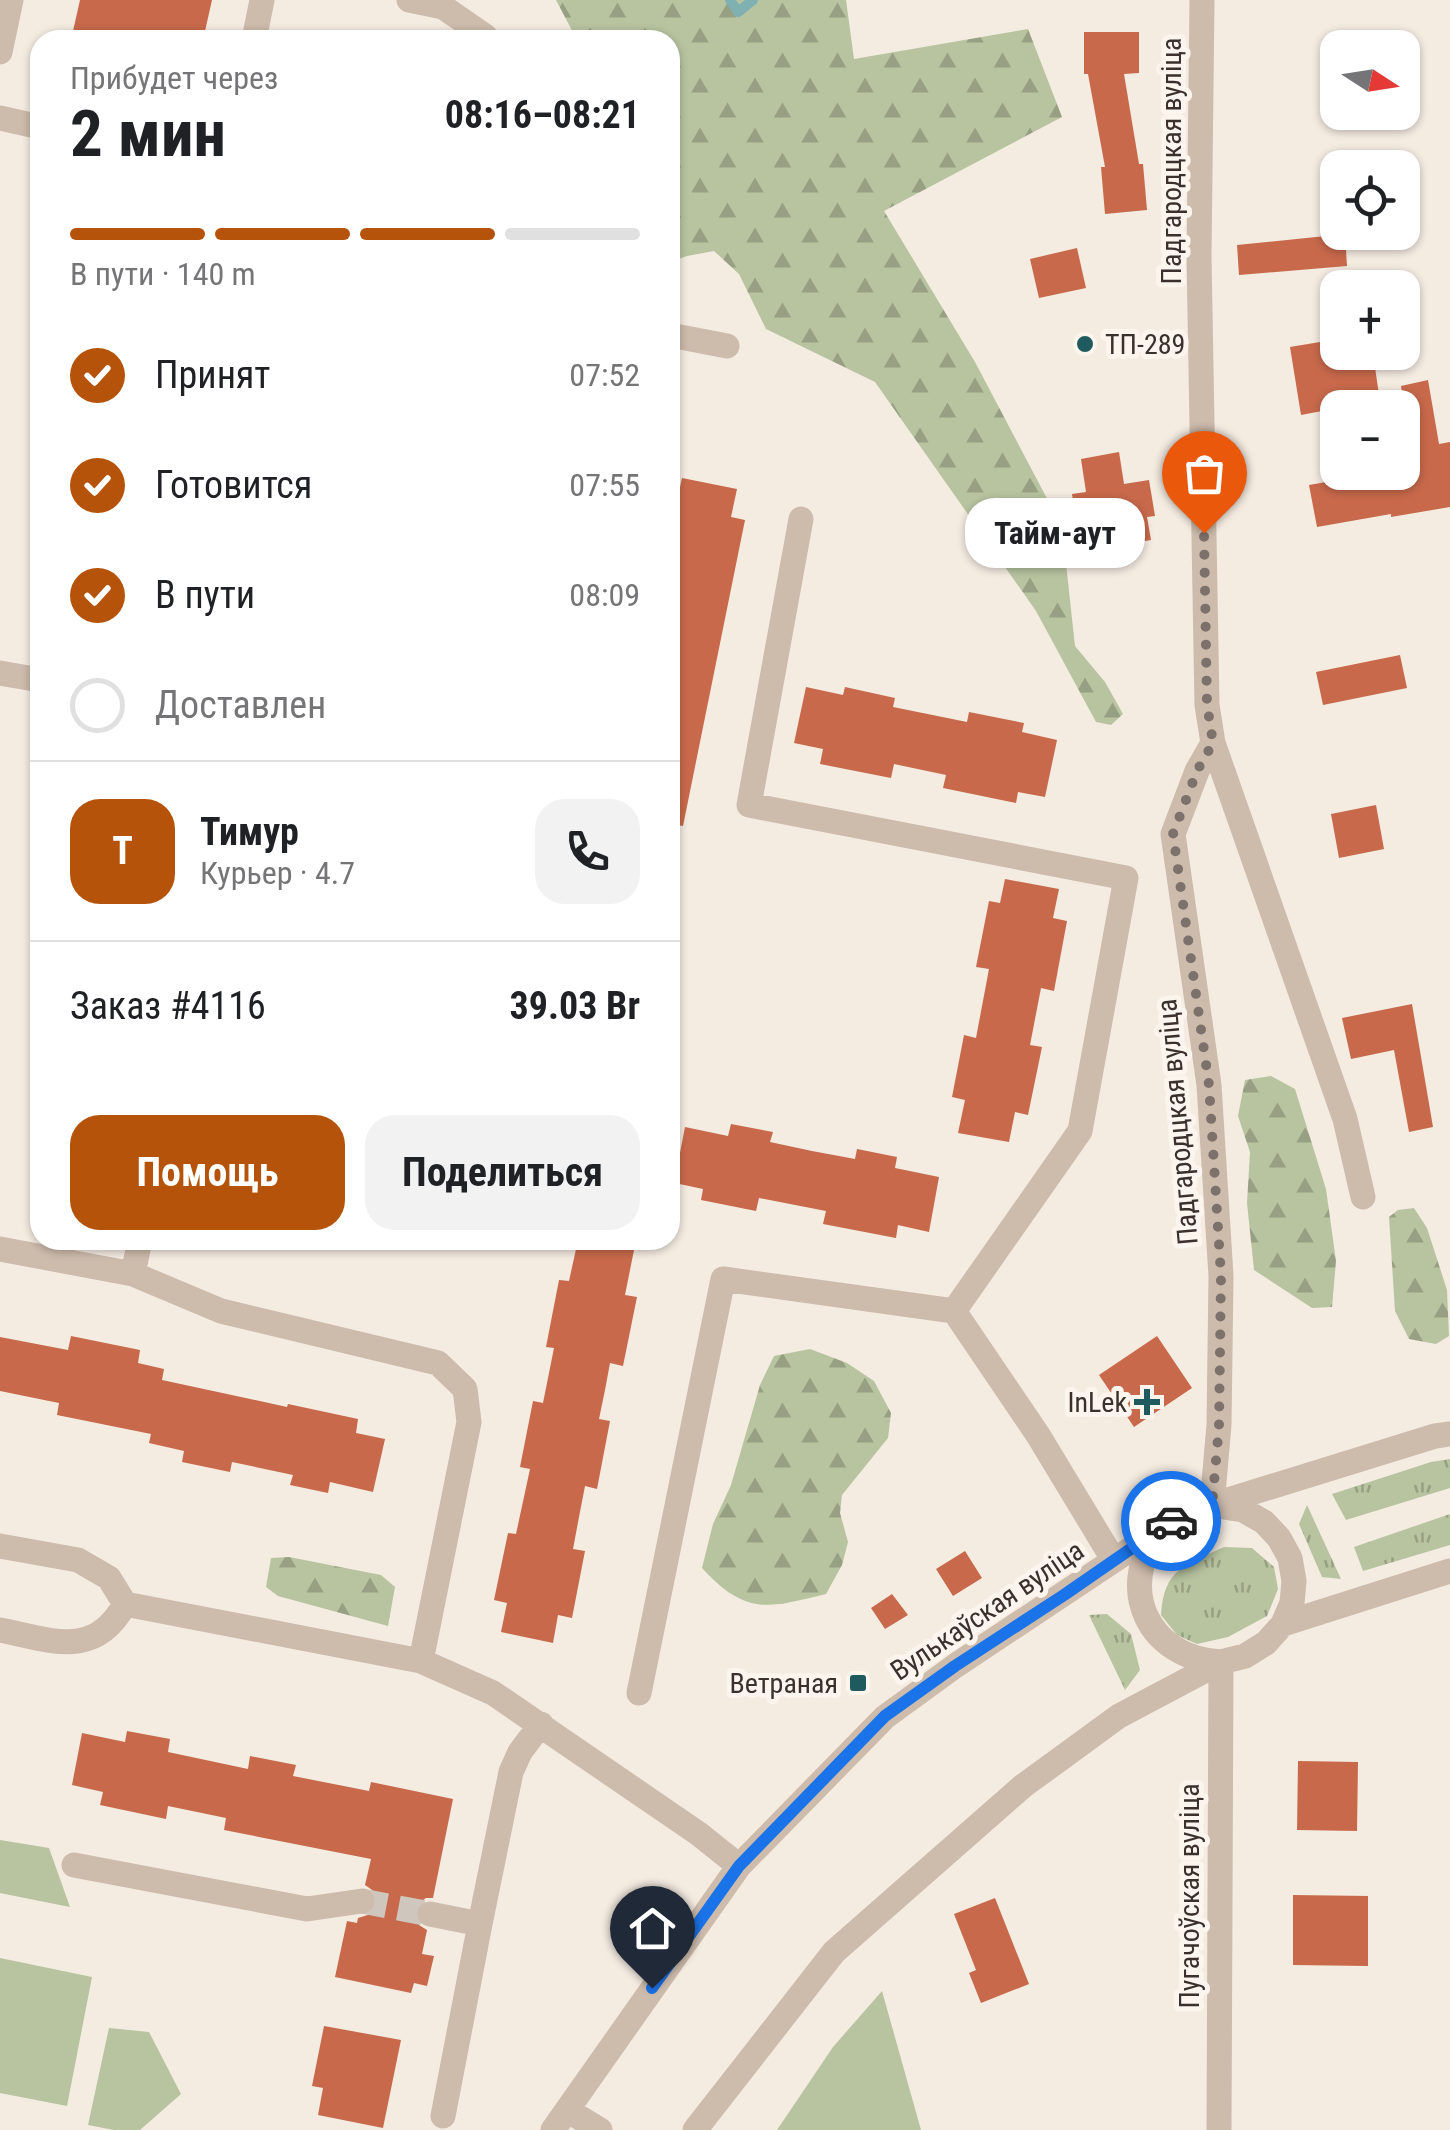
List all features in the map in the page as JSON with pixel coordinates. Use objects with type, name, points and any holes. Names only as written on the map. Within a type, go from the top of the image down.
[{"type":"street","points":[[0,52],[12,0]]},
{"type":"street","points":[[256,30],[262,0]]},
{"type":"street","points":[[409,0],[442,7],[476,30]]},
{"type":"street","name":"Падгародцкая вуліца","points":[[1202,0],[1200,310],[1207,704],[1213,743],[1345,1119],[1363,1197]]},
{"type":"street","points":[[0,118],[30,124]]},
{"type":"street","points":[[680,336],[726,346]]},
{"type":"street","points":[[801,519],[748,805],[1126,878],[1080,1131],[954,1311]]},
{"type":"street","points":[[0,673],[30,678]]},
{"type":"street","name":"Падгародцкая вуліца","points":[[1212,1506],[1219,1426],[1221,1276],[1209,1085],[1173,834],[1197,771],[1213,743]]},
{"type":"street","points":[[0,1249],[133,1274],[221,1311],[438,1363],[466,1389],[469,1422],[421,1661]]},
{"type":"street","points":[[133,1274],[138,1250]]},
{"type":"street","points":[[639,1693],[723,1279],[954,1311],[1038,1435],[1114,1559]]},
{"type":"street","name":"Вулькаўская вуліца","points":[[560,2120],[739,1866],[885,1716],[1188,1511],[1450,1434]]},
{"type":"street","points":[[696,2130],[834,1952],[1023,1786],[1119,1716],[1220,1662],[1245,1656],[1266,1644],[1292,1603],[1294,1580],[1290,1558],[1280,1538],[1264,1522],[1244,1510],[1212,1506]]},
{"type":"street","points":[[1166,1524],[1150,1544],[1140,1568],[1144,1612],[1155,1632],[1171,1647],[1192,1658],[1220,1662]]},
{"type":"street","points":[[0,1546],[78,1560],[108,1578],[125,1604],[421,1661],[492,1693],[700,1834],[739,1866]]},
{"type":"street","points":[[1282,1624],[1450,1571]]},
{"type":"street","points":[[0,1630],[62,1642],[96,1638],[117,1619],[125,1604]]},
{"type":"street","name":"Пугачоўская вуліца","points":[[1219,2130],[1220,1662]]},
{"type":"street","points":[[443,2116],[511,1772],[540,1724]]},
{"type":"street","points":[[74,1865],[307,1909],[362,1901]]},
{"type":"street","points":[[430,1914],[480,1924]]},
{"type":"street","points":[[560,2120],[600,2130]]},
{"type":"green space","points":[[556,0],[846,0],[854,59],[1028,29],[1062,117],[884,211],[975,362],[1062,527],[1075,646],[1105,682],[1123,714],[1111,725],[1096,722],[1036,611],[875,382],[766,329],[739,274],[714,251],[680,258],[680,30],[572,30]]},
{"type":"green space","points":[[1271,1076],[1295,1089],[1326,1189],[1336,1261],[1332,1307],[1312,1308],[1254,1270],[1247,1203],[1250,1152],[1238,1116],[1245,1080]]},
{"type":"green space","points":[[1414,1208],[1427,1228],[1447,1290],[1449,1336],[1436,1344],[1409,1339],[1395,1311],[1389,1217],[1398,1210]]},
{"type":"green space","points":[[810,1349],[847,1363],[874,1381],[891,1413],[888,1438],[842,1495],[840,1513],[848,1542],[842,1565],[826,1594],[773,1605],[745,1601],[702,1568],[713,1524],[731,1485],[760,1385],[774,1356]]},
{"type":"green space","points":[[1450,1459],[1450,1488],[1346,1520],[1332,1494],[1431,1462]]},
{"type":"green space","points":[[1307,1505],[1341,1579],[1322,1577],[1299,1524]]},
{"type":"green space","points":[[1450,1514],[1450,1545],[1363,1571],[1354,1547]]},
{"type":"green space","points":[[1224,1547],[1252,1548],[1274,1567],[1278,1589],[1267,1616],[1228,1637],[1197,1644],[1177,1635],[1161,1615],[1163,1599],[1179,1570]]},
{"type":"green space","points":[[289,1557],[381,1575],[395,1587],[388,1626],[278,1596],[266,1587],[271,1558]]},
{"type":"green space","points":[[1107,1614],[1131,1634],[1140,1670],[1125,1690],[1089,1615]]},
{"type":"green space","points":[[0,1840],[49,1848],[70,1907],[0,1893]]},
{"type":"green space","points":[[0,1958],[92,1977],[67,2106],[0,2093]]},
{"type":"green space","points":[[882,1991],[921,2130],[777,2130],[833,2047]]},
{"type":"green space","points":[[109,2028],[149,2032],[181,2094],[140,2130],[88,2125]]},
{"type":"building","points":[[80,0],[212,0],[205,30],[73,30]]},
{"type":"building","points":[[1084,32],[1139,32],[1139,73],[1124,74],[1139,164],[1143,164],[1147,210],[1105,214],[1101,167],[1105,167],[1088,74],[1084,74]]},
{"type":"building","points":[[1320,237],[1320,250],[1346,250],[1347,266],[1239,275],[1237,245]]},
{"type":"building","points":[[1077,248],[1086,288],[1039,298],[1030,259]]},
{"type":"building","points":[[1320,342],[1320,370],[1375,370],[1378,390],[1320,390],[1320,411],[1301,415],[1290,347]]},
{"type":"building","points":[[1428,380],[1439,444],[1450,442],[1450,507],[1317,527],[1309,485],[1320,483],[1320,490],[1420,490],[1420,390],[1402,390],[1401,386]]},
{"type":"building","points":[[1119,452],[1124,484],[1149,480],[1155,516],[1147,517],[1151,540],[1116,546],[1112,526],[1078,532],[1072,494],[1086,492],[1081,459]]},
{"type":"building","points":[[682,478],[737,489],[731,517],[745,520],[683,826],[680,826]]},
{"type":"building","points":[[1400,655],[1407,688],[1323,705],[1316,672]]},
{"type":"building","points":[[806,687],[843,695],[845,687],[895,698],[893,707],[967,722],[969,712],[1024,723],[1022,732],[1057,740],[1045,797],[1018,792],[1016,803],[943,788],[946,775],[894,764],[891,778],[820,764],[823,749],[794,743]]},
{"type":"building","points":[[1376,805],[1384,849],[1339,858],[1331,814]]},
{"type":"building","points":[[1005,879],[1059,889],[1053,918],[1067,921],[1054,991],[1041,988],[1030,1045],[1042,1047],[1028,1115],[1015,1112],[1009,1142],[958,1133],[965,1100],[952,1097],[964,1035],[976,1038],[989,969],[976,967],[989,901],[1000,903]]},
{"type":"building","points":[[1412,1004],[1433,1127],[1409,1132],[1394,1050],[1351,1059],[1342,1018]]},
{"type":"building","points":[[731,1124],[773,1132],[770,1142],[855,1159],[857,1149],[897,1157],[895,1168],[939,1177],[929,1232],[898,1225],[896,1238],[823,1224],[826,1211],[759,1198],[756,1211],[701,1200],[703,1189],[680,1184],[685,1127],[728,1136]]},
{"type":"building","points":[[576,1250],[634,1250],[625,1295],[637,1297],[623,1366],[610,1363],[599,1419],[610,1421],[597,1489],[585,1486],[573,1549],[585,1551],[572,1618],[558,1615],[553,1643],[501,1632],[507,1603],[494,1600],[508,1533],[516,1534],[530,1469],[520,1467],[533,1401],[543,1403],[554,1348],[546,1347],[559,1280],[569,1281]]},
{"type":"building","points":[[71,1336],[140,1350],[138,1363],[164,1369],[162,1380],[358,1419],[356,1433],[385,1439],[373,1492],[330,1482],[328,1493],[290,1485],[293,1475],[232,1462],[230,1472],[182,1462],[184,1451],[149,1443],[151,1434],[57,1415],[59,1403],[0,1391],[0,1337],[68,1350]]},
{"type":"building","points":[[1157,1336],[1192,1388],[1134,1427],[1099,1375]]},
{"type":"building","points":[[965,1551],[982,1578],[953,1596],[936,1569]]},
{"type":"building","points":[[892,1594],[908,1615],[885,1629],[871,1608]]},
{"type":"building","points":[[127,1731],[170,1739],[168,1752],[248,1769],[250,1756],[296,1765],[293,1776],[369,1791],[371,1782],[453,1799],[433,1898],[419,1903],[414,1912],[419,1925],[427,1930],[422,1954],[434,1956],[427,1986],[414,1983],[411,1993],[335,1977],[347,1921],[357,1923],[358,1918],[371,1914],[377,1906],[375,1892],[365,1885],[371,1859],[224,1830],[226,1818],[168,1806],[166,1819],[100,1805],[103,1792],[72,1785],[82,1733],[125,1742]]},
{"type":"building","points":[[1298,1761],[1358,1762],[1357,1831],[1297,1830]]},
{"type":"building","points":[[1293,1895],[1368,1896],[1368,1966],[1293,1965]]},
{"type":"building","points":[[995,1898],[1029,1984],[981,2003],[969,1973],[976,1970],[954,1914]]},
{"type":"building","points":[[324,2026],[401,2040],[383,2128],[318,2115],[323,2088],[312,2086]]},
{"type":"waterway","points":[[730,0],[738,12],[753,0]]},
{"type":"tunnel","points":[[362,1901],[430,1914]]},
{"type":"way so far","points":[[1171,1521],[1188,1511],[1212,1506],[1219,1426],[1221,1276],[1209,1085],[1173,834],[1197,771],[1213,743],[1207,704],[1204,533]]},
{"type":"place","name":"ТП-289","points":[[1085,344]]},
{"type":"place","name":"Тайм-аут","points":[[1204,533]]},
{"type":"place","name":"InLek","points":[[1147,1402]]},
{"type":"place","name":"Ветраная","points":[[858,1683]]},
{"type":"route","points":[[652,1988],[739,1866],[885,1716],[1171,1521]]}]
